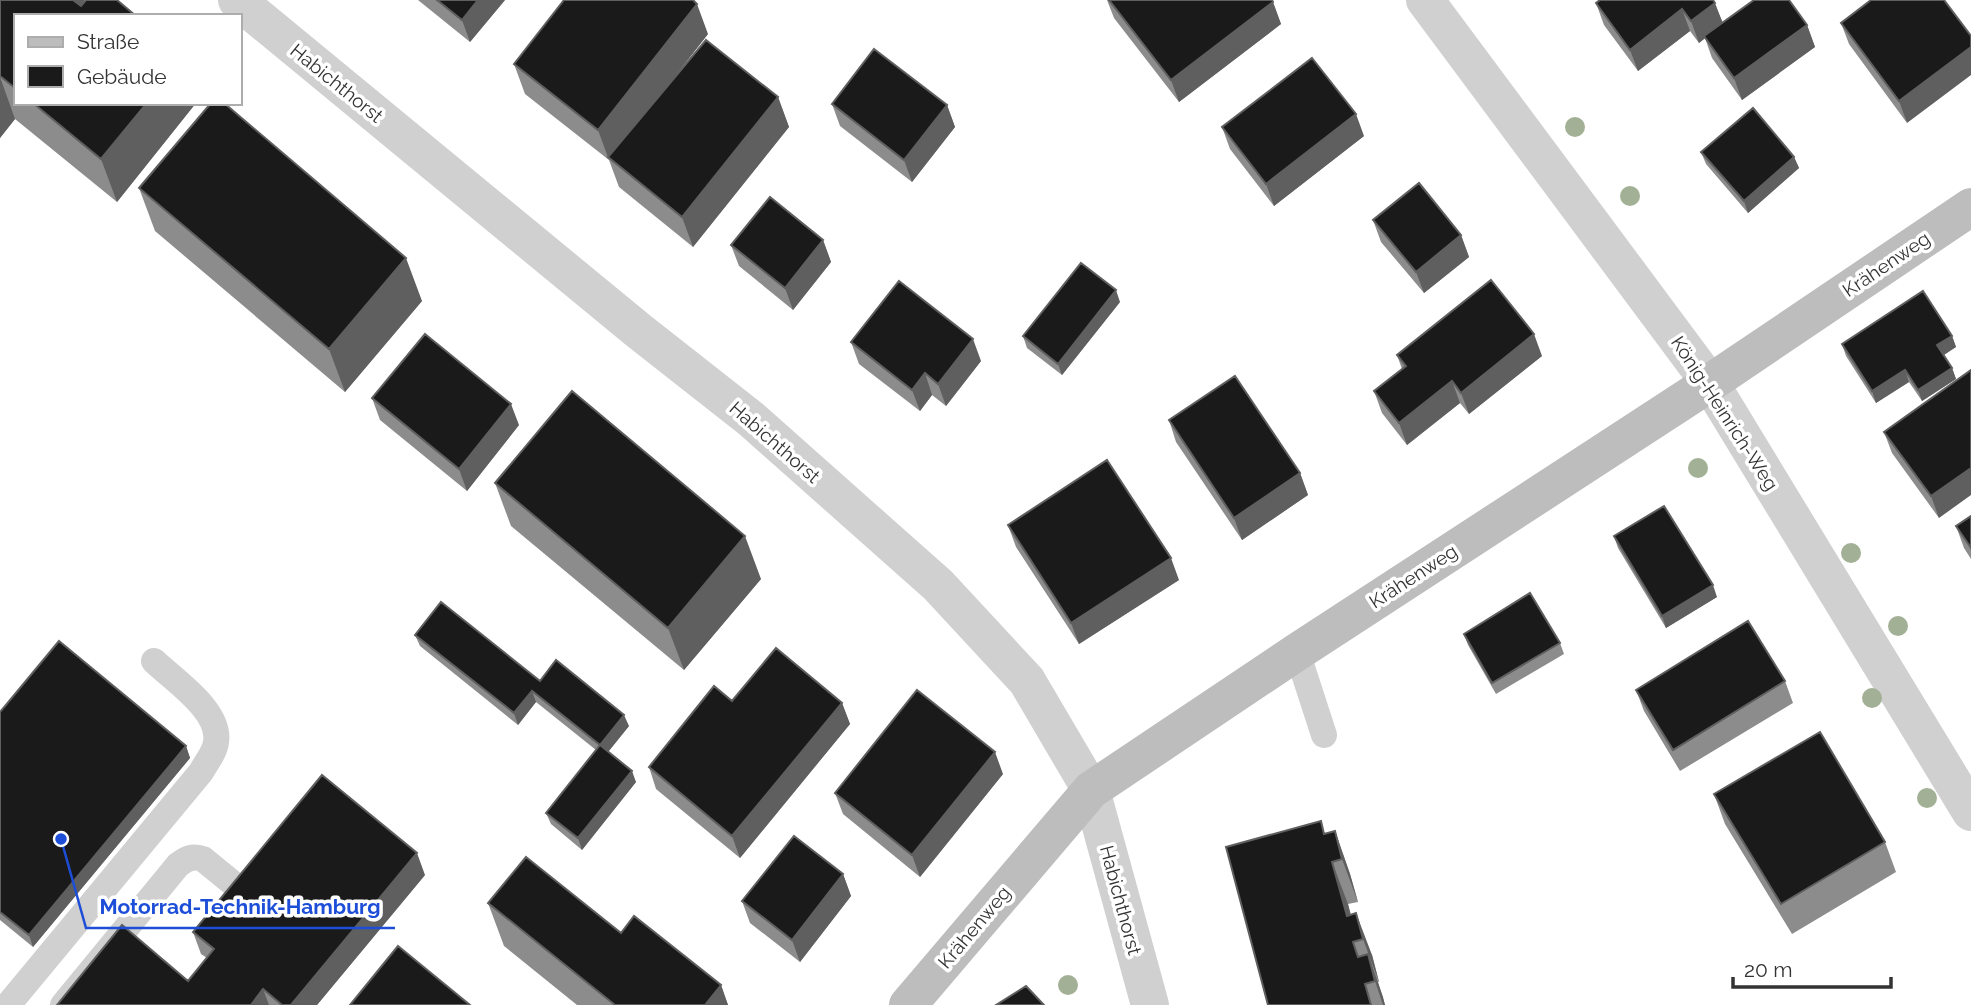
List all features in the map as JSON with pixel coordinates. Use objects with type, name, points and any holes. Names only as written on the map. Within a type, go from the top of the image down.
[{"type":"street","name":"Habichthorst","points":[[237,0],[639,331],[751,419],[938,584],[1027,681],[1091,790],[1150,1005]]},
{"type":"street","name":"König-Heinrich-Weg","points":[[1425,0],[1710,383],[1971,812]]},
{"type":"street","name":"Krähenweg","points":[[908,1005],[1091,790],[1297,652],[1710,383],[1971,207]]},
{"type":"lane","points":[[1297,652],[1324,735]]},
{"type":"lane","points":[[8,1005],[201,772],[216,745],[216,727],[209,712],[154,661]]},
{"type":"lane","points":[[63,1005],[178,865],[188,858],[203,859],[241,890]]},
{"type":"building","points":[[0,0],[73,0],[81,6],[86,0],[117,0],[134,14],[14,14],[14,87],[0,76]]},
{"type":"building","points":[[437,0],[478,0],[462,20]]},
{"type":"building","points":[[564,0],[693,0],[697,4],[598,130],[514,64]]},
{"type":"building","points":[[1109,0],[1272,0],[1273,2],[1171,80]]},
{"type":"building","points":[[1600,0],[1713,0],[1715,3],[1691,21],[1682,9],[1630,50],[1596,3]]},
{"type":"building","points":[[1754,0],[1789,0],[1807,25],[1734,78],[1704,36]]},
{"type":"building","points":[[1871,0],[1944,0],[1971,36],[1971,47],[1899,101],[1841,23]]},
{"type":"building","points":[[706,40],[778,97],[682,217],[608,157]]},
{"type":"building","points":[[874,49],[947,105],[904,160],[832,104]]},
{"type":"building","points":[[1312,58],[1356,114],[1266,184],[1222,127]]},
{"type":"building","points":[[35,105],[145,105],[101,159]]},
{"type":"building","points":[[209,105],[226,105],[406,258],[329,349],[139,188]]},
{"type":"building","points":[[1753,108],[1794,157],[1744,201],[1701,152]]},
{"type":"building","points":[[1419,183],[1461,235],[1416,272],[1373,220]]},
{"type":"building","points":[[770,197],[823,240],[785,288],[731,245]]},
{"type":"building","points":[[1081,263],[1116,290],[1058,364],[1023,336]]},
{"type":"building","points":[[1491,280],[1534,334],[1461,393],[1452,381],[1399,423],[1374,391],[1406,366],[1397,355]]},
{"type":"building","points":[[899,281],[973,339],[938,384],[925,373],[912,390],[851,342]]},
{"type":"building","points":[[1923,291],[1952,336],[1937,345],[1952,368],[1918,390],[1905,370],[1872,391],[1842,344]]},
{"type":"building","points":[[425,334],[511,404],[459,469],[372,398]]},
{"type":"building","points":[[1971,370],[1971,468],[1931,496],[1884,432]]},
{"type":"building","points":[[1235,376],[1300,473],[1234,518],[1169,420]]},
{"type":"building","points":[[572,391],[745,536],[668,628],[495,483]]},
{"type":"building","points":[[1107,460],[1171,558],[1071,623],[1008,525]]},
{"type":"building","points":[[1664,506],[1713,585],[1662,616],[1614,536]]},
{"type":"building","points":[[1971,516],[1971,548],[1956,526]]},
{"type":"building","points":[[1530,593],[1560,643],[1492,683],[1464,634]]},
{"type":"building","points":[[441,602],[540,681],[556,660],[624,715],[600,745],[532,691],[514,713],[415,635]]},
{"type":"building","points":[[1748,621],[1785,681],[1673,750],[1636,690]]},
{"type":"building","points":[[59,641],[186,746],[29,935],[0,912],[0,712]]},
{"type":"building","points":[[776,648],[842,703],[732,836],[649,767],[714,686],[732,701]]},
{"type":"building","points":[[917,690],[995,752],[912,855],[835,793]]},
{"type":"building","points":[[1820,732],[1885,842],[1781,904],[1714,794]]},
{"type":"building","points":[[600,745],[632,771],[578,838],[546,813]]},
{"type":"building","points":[[322,775],[417,853],[291,1005],[282,1005],[263,989],[251,1005],[57,1005],[122,925],[188,981],[214,949],[193,932]]},
{"type":"building","points":[[1321,821],[1324,834],[1335,831],[1342,859],[1332,862],[1347,916],[1356,913],[1363,939],[1353,942],[1358,957],[1368,954],[1375,981],[1365,984],[1371,1005],[1268,1005],[1226,847]]},
{"type":"building","points":[[794,836],[843,874],[792,940],[742,901]]},
{"type":"building","points":[[526,857],[621,933],[634,916],[721,985],[705,1005],[615,1005],[488,903]]},
{"type":"building","points":[[398,946],[470,1005],[350,1005]]},
{"type":"building","points":[[1026,986],[1044,1005],[996,1005]]},
{"type":"place","name":"Motorrad-Technik-Hamburg","points":[[61,839]]}]
